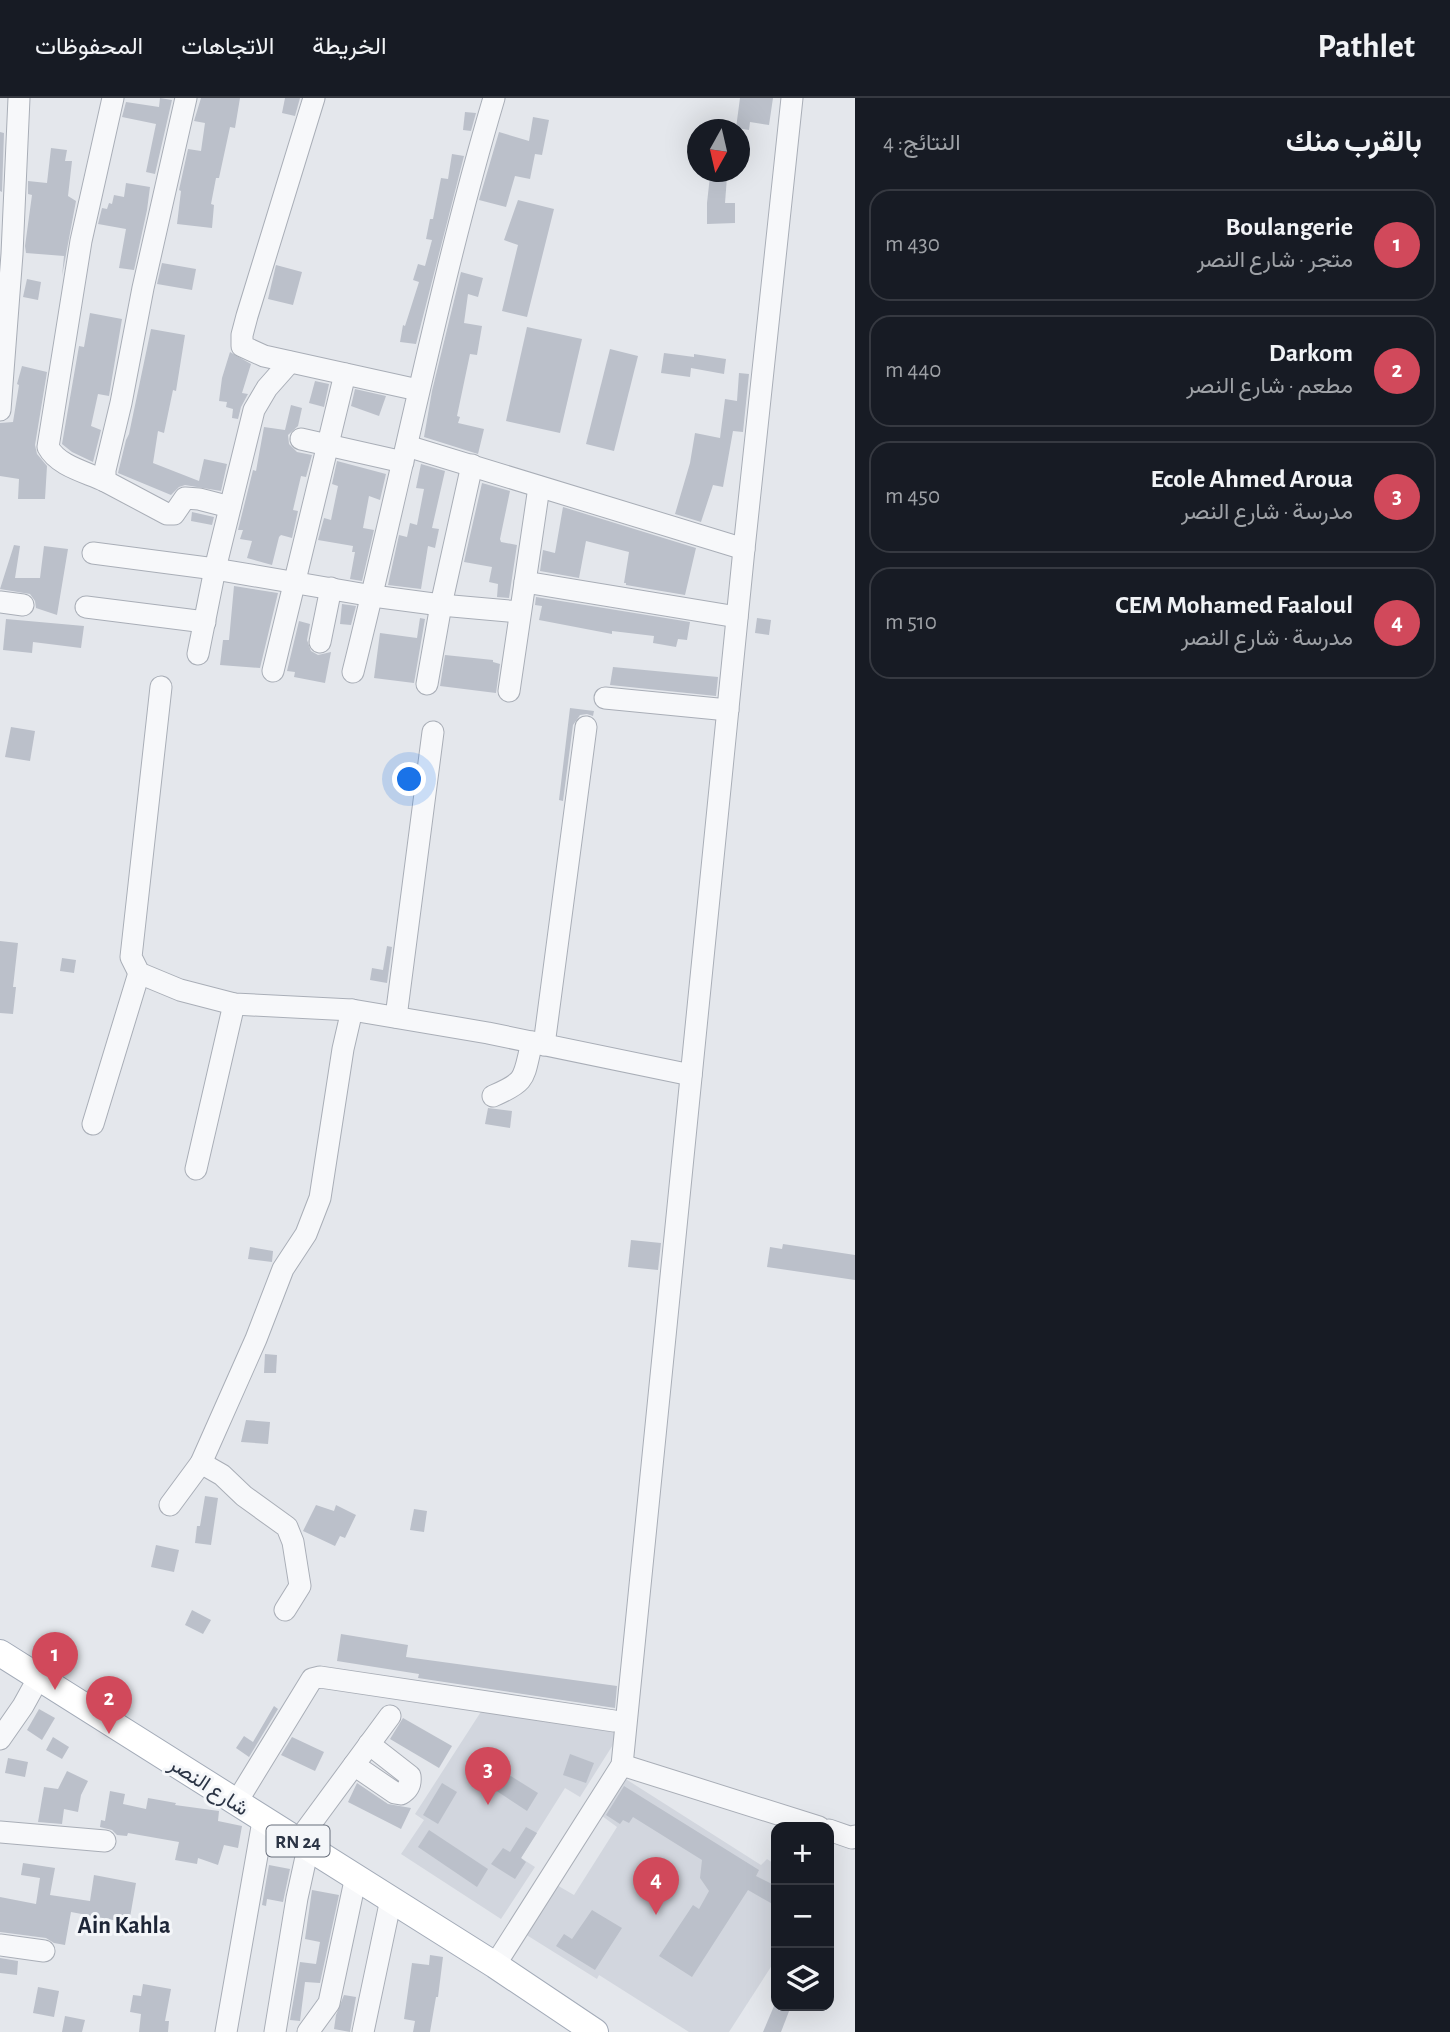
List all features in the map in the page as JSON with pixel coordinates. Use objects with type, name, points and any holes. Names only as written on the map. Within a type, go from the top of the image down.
[{"type":"main road","name":"شارع النصر","points":[[0,1653],[263,1821],[356,1876],[595,2032]]},
{"type":"street","points":[[0,410],[12,254],[19,98]]},
{"type":"street","points":[[113,98],[81,241],[48,447],[52,455],[60,461],[167,514],[174,514],[185,498],[230,507]]},
{"type":"street","points":[[105,481],[105,470],[143,288],[186,98]]},
{"type":"street","points":[[314,98],[241,341],[242,346],[250,351],[290,362],[418,390]]},
{"type":"street","points":[[354,673],[418,390],[494,98]]},
{"type":"street","points":[[495,1965],[622,1765],[792,98]]},
{"type":"street","points":[[198,654],[215,569],[254,410],[267,388],[290,362]]},
{"type":"street","points":[[273,671],[345,374]]},
{"type":"street","points":[[301,439],[328,446],[405,454],[472,465],[744,549]]},
{"type":"street","points":[[427,684],[441,605],[472,465]]},
{"type":"street","points":[[509,691],[539,487]]},
{"type":"street","points":[[93,553],[215,569],[373,596],[520,612]]},
{"type":"street","points":[[525,582],[737,617]]},
{"type":"street","points":[[320,642],[331,588]]},
{"type":"street","points":[[0,602],[23,605]]},
{"type":"street","points":[[86,607],[205,622]]},
{"type":"street","points":[[161,687],[131,957],[139,973],[180,990],[234,1004],[352,1010],[691,1075]]},
{"type":"street","points":[[605,698],[728,709]]},
{"type":"street","points":[[493,1096],[517,1085],[538,1044],[586,727]]},
{"type":"street","points":[[396,1017],[433,732]]},
{"type":"street","points":[[93,1124],[139,973]]},
{"type":"street","points":[[197,1169],[234,1004]]},
{"type":"street","points":[[170,1505],[201,1462],[256,1339],[283,1269],[306,1234],[320,1198],[343,1049],[352,1010]]},
{"type":"street","points":[[201,1462],[222,1475],[244,1496],[287,1527],[293,1542],[300,1586],[285,1610]]},
{"type":"street","points":[[0,1739],[39,1677]]},
{"type":"street","points":[[236,1803],[312,1679],[320,1677],[614,1721]]},
{"type":"street","points":[[275,2032],[303,1845],[354,1765],[390,1716]]},
{"type":"street","points":[[354,1765],[396,1793],[405,1792],[411,1783],[411,1776],[369,1744]]},
{"type":"street","points":[[622,1765],[804,1822]]},
{"type":"street","points":[[226,2032],[263,1821]]},
{"type":"street","points":[[0,1832],[105,1841]]},
{"type":"street","points":[[834,1832],[852,1838],[855,1836]]},
{"type":"street","points":[[308,2032],[329,2003],[356,1876]]},
{"type":"street","points":[[363,2032],[391,1899]]},
{"type":"street","points":[[0,1945],[44,1951]]},
{"type":"shaded area","points":[[484,1707],[615,1724],[616,1740],[580,1797],[565,1788],[521,1858],[535,1867],[501,1919],[401,1854],[424,1820],[415,1814]]},
{"type":"shaded area","points":[[621,1776],[761,1865],[767,1859],[771,1862],[771,1967],[729,2032],[689,2032],[599,1975],[597,1979],[525,1934],[555,1884],[574,1895],[617,1827],[598,1813]]},
{"type":"building","points":[[160,98],[172,100],[155,174],[146,172],[156,124],[122,117],[126,102],[159,107]]},
{"type":"building","points":[[201,98],[240,98],[235,128],[230,127],[219,178],[216,178],[211,204],[214,205],[212,228],[177,224],[179,190],[188,149],[201,151],[205,123],[194,121]]},
{"type":"building","points":[[285,98],[300,98],[295,116],[282,113]]},
{"type":"building","points":[[740,98],[773,98],[769,125],[750,122],[750,119],[737,119]]},
{"type":"building","points":[[465,112],[476,113],[471,131],[463,130]]},
{"type":"building","points":[[533,117],[549,120],[542,155],[535,154],[530,179],[515,176],[506,207],[479,200],[499,132],[529,141]]},
{"type":"building","points":[[0,132],[4,133],[2,192],[0,191]]},
{"type":"building","points":[[51,148],[67,150],[65,161],[72,161],[68,196],[76,201],[62,276],[64,256],[26,253],[25,246],[32,195],[28,194],[28,181],[47,183]]},
{"type":"building","points":[[452,154],[464,156],[416,344],[400,342],[403,325],[405,326],[419,282],[413,280],[418,264],[425,266],[432,240],[426,239],[441,178],[448,179]]},
{"type":"building","points":[[709,182],[727,182],[725,203],[735,203],[735,223],[707,224]]},
{"type":"building","points":[[126,183],[150,187],[134,270],[119,268],[126,229],[98,224],[102,208],[107,209],[109,203],[112,204],[114,195],[124,197]]},
{"type":"building","points":[[518,200],[554,209],[527,317],[502,311],[518,245],[504,240]]},
{"type":"building","points":[[162,263],[196,269],[192,290],[157,284]]},
{"type":"building","points":[[276,265],[302,272],[293,305],[268,299]]},
{"type":"building","points":[[461,272],[483,278],[478,297],[468,294],[464,323],[482,326],[477,355],[470,354],[457,416],[460,417],[458,423],[484,429],[478,454],[424,437],[432,391]]},
{"type":"building","points":[[27,279],[41,282],[38,300],[23,297]]},
{"type":"building","points":[[90,313],[122,319],[109,396],[98,394],[91,426],[101,430],[93,462],[62,444],[79,346],[84,347]]},
{"type":"building","points":[[527,327],[582,339],[560,433],[506,421]]},
{"type":"building","points":[[151,329],[185,335],[176,391],[173,390],[164,433],[158,431],[153,463],[199,481],[204,459],[227,464],[221,491],[185,485],[171,495],[118,473]]},
{"type":"building","points":[[610,349],[638,356],[614,451],[586,444]]},
{"type":"building","points":[[230,352],[251,364],[242,393],[248,394],[238,419],[232,418],[233,409],[226,407],[227,402],[219,401],[222,378]]},
{"type":"building","points":[[664,353],[726,359],[724,374],[691,368],[690,377],[661,373]]},
{"type":"building","points":[[22,366],[47,372],[35,445],[37,454],[47,466],[45,499],[18,499],[19,479],[0,476],[0,423],[13,422]]},
{"type":"building","points":[[739,373],[749,374],[743,432],[733,431],[723,487],[713,485],[701,522],[675,514],[690,463],[695,433],[720,438],[725,399],[737,401]]},
{"type":"building","points":[[315,381],[329,384],[324,407],[309,403]]},
{"type":"building","points":[[355,389],[386,396],[379,416],[351,406]]},
{"type":"building","points":[[291,405],[302,408],[298,426],[288,435],[289,444],[297,452],[312,455],[306,477],[301,476],[293,510],[298,511],[292,538],[281,535],[279,537],[272,565],[247,558],[252,541],[240,539],[243,530],[238,530],[253,470],[256,471],[264,427],[285,430]]},
{"type":"building","points":[[337,461],[386,474],[380,500],[369,496],[363,528],[374,530],[362,581],[350,579],[355,552],[352,552],[353,546],[318,540],[324,518],[331,520],[338,486],[332,484]]},
{"type":"building","points":[[421,464],[445,471],[432,528],[439,529],[435,548],[428,546],[421,589],[388,585],[399,535],[407,537],[410,523],[417,525],[424,489],[416,488]]},
{"type":"building","points":[[482,483],[510,491],[500,539],[501,542],[517,545],[509,598],[497,597],[498,584],[489,582],[492,567],[464,562]]},
{"type":"building","points":[[563,507],[696,548],[685,595],[626,585],[624,583],[629,552],[586,541],[579,578],[540,571],[543,550],[555,553]]},
{"type":"building","points":[[192,512],[214,517],[212,525],[191,521]]},
{"type":"building","points":[[14,545],[20,546],[15,578],[40,578],[44,546],[68,549],[57,615],[36,608],[30,594],[0,589]]},
{"type":"building","points":[[234,586],[278,593],[260,668],[220,665],[223,640],[229,640]]},
{"type":"building","points":[[536,597],[690,622],[687,640],[678,639],[676,647],[653,643],[654,636],[612,631],[612,634],[539,620],[542,606],[535,605]]},
{"type":"building","points":[[342,604],[356,606],[351,625],[340,624]]},
{"type":"building","points":[[420,618],[425,619],[414,683],[374,678],[380,633],[417,638]]},
{"type":"building","points":[[757,618],[771,620],[769,635],[755,633]]},
{"type":"building","points":[[6,619],[84,626],[81,648],[33,642],[32,653],[3,650]]},
{"type":"building","points":[[299,621],[310,624],[307,640],[311,651],[318,655],[331,652],[325,683],[294,677],[295,672],[287,671]]},
{"type":"building","points":[[445,655],[493,660],[500,664],[496,693],[440,686]]},
{"type":"building","points":[[613,667],[718,677],[716,696],[610,685]]},
{"type":"building","points":[[570,708],[594,711],[593,716],[580,715],[573,725],[563,801],[559,800]]},
{"type":"building","points":[[11,727],[35,731],[30,761],[5,757]]},
{"type":"building","points":[[0,941],[18,943],[13,1014],[0,1013]]},
{"type":"building","points":[[387,946],[392,947],[387,983],[370,980],[372,968],[383,970]]},
{"type":"building","points":[[62,958],[76,960],[74,973],[60,971]]},
{"type":"building","points":[[488,1108],[512,1111],[510,1128],[485,1124]]},
{"type":"building","points":[[631,1240],[661,1243],[658,1270],[628,1267]]},
{"type":"building","points":[[783,1244],[855,1255],[855,1280],[767,1267],[770,1247],[782,1249]]},
{"type":"building","points":[[250,1247],[273,1251],[272,1262],[248,1259]]},
{"type":"building","points":[[265,1354],[277,1355],[276,1373],[264,1373]]},
{"type":"building","points":[[246,1420],[270,1422],[268,1444],[241,1442]]},
{"type":"building","points":[[205,1496],[218,1498],[211,1545],[195,1543]]},
{"type":"building","points":[[316,1505],[334,1511],[336,1505],[356,1515],[345,1538],[340,1536],[335,1546],[303,1531]]},
{"type":"building","points":[[414,1509],[427,1511],[424,1532],[410,1530]]},
{"type":"building","points":[[156,1545],[179,1550],[174,1572],[151,1567]]},
{"type":"building","points":[[192,1610],[211,1620],[203,1634],[185,1625]]},
{"type":"building","points":[[341,1634],[408,1645],[406,1657],[617,1686],[615,1708],[418,1678],[419,1674],[337,1661]]},
{"type":"building","points":[[274,1706],[278,1709],[249,1757],[236,1748],[244,1736],[253,1742]]},
{"type":"building","points":[[39,1709],[55,1718],[42,1740],[27,1730]]},
{"type":"building","points":[[403,1718],[452,1746],[439,1768],[390,1739]]},
{"type":"building","points":[[53,1737],[69,1747],[62,1759],[46,1750]]},
{"type":"building","points":[[292,1737],[324,1752],[315,1771],[281,1755]]},
{"type":"building","points":[[570,1754],[594,1763],[586,1783],[563,1775]]},
{"type":"building","points":[[477,1755],[538,1793],[527,1811],[466,1771]]},
{"type":"building","points":[[8,1758],[28,1762],[25,1777],[5,1773]]},
{"type":"building","points":[[67,1771],[88,1781],[81,1795],[78,1812],[64,1809],[62,1824],[38,1822],[44,1787],[58,1789]]},
{"type":"building","points":[[357,1783],[388,1804],[411,1808],[401,1829],[348,1802]]},
{"type":"building","points":[[442,1783],[457,1792],[438,1824],[423,1815]]},
{"type":"building","points":[[624,1786],[759,1870],[756,1876],[771,1884],[771,1903],[748,1890],[692,1977],[659,1956],[693,1905],[699,1909],[709,1891],[700,1878],[702,1860],[633,1817],[629,1823],[623,1820],[620,1824],[606,1815]]},
{"type":"building","points":[[110,1791],[125,1794],[123,1804],[146,1809],[148,1798],[219,1811],[218,1821],[242,1826],[238,1848],[224,1845],[218,1865],[198,1858],[197,1864],[175,1860],[179,1842],[128,1833],[127,1836],[117,1835],[112,1830],[100,1827],[101,1820],[105,1821]]},
{"type":"building","points":[[526,1827],[537,1833],[521,1858],[526,1862],[515,1879],[491,1864],[503,1848],[510,1852]]},
{"type":"building","points":[[429,1830],[488,1869],[477,1887],[418,1847]]},
{"type":"building","points":[[23,1863],[55,1868],[50,1895],[90,1901],[94,1875],[136,1883],[129,1923],[71,1912],[65,1945],[46,1938],[0,1932],[0,1897],[36,1904],[40,1878],[21,1875]]},
{"type":"building","points":[[269,1865],[290,1869],[283,1902],[267,1899],[266,1906],[262,1905]]},
{"type":"building","points":[[312,1890],[339,1895],[320,1983],[305,1982],[300,2021],[290,2020],[300,1962],[316,1964],[320,1942],[305,1939]]},
{"type":"building","points":[[592,1910],[622,1928],[595,1970],[556,1946],[564,1934],[572,1939]]},
{"type":"building","points":[[430,1955],[443,1957],[438,1997],[430,2032],[413,2032],[415,2021],[404,2019],[412,1963],[429,1965]]},
{"type":"building","points":[[0,1958],[18,1961],[17,1975],[0,1973]]},
{"type":"building","points":[[143,1984],[171,1989],[165,2021],[169,2021],[168,2032],[139,2032],[141,2014],[130,2012],[133,1995],[141,1996]]},
{"type":"building","points":[[38,1987],[59,1991],[54,2017],[33,2013]]},
{"type":"building","points":[[344,1995],[356,1997],[350,2032],[334,2029]]},
{"type":"building","points":[[772,2011],[789,2011],[781,2032],[763,2032]]},
{"type":"building","points":[[65,2016],[85,2020],[82,2032],[62,2032]]},
{"type":"place","name":"Boulangerie","points":[[55,1690]]},
{"type":"place","name":"Darkom","points":[[109,1734]]},
{"type":"place","name":"Ecole Ahmed Aroua","points":[[488,1805]]},
{"type":"place","name":"CEM Mohamed Faaloul","points":[[656,1915]]},
{"type":"district","name":"Ain Kahla","points":[[124,1925]]}]
